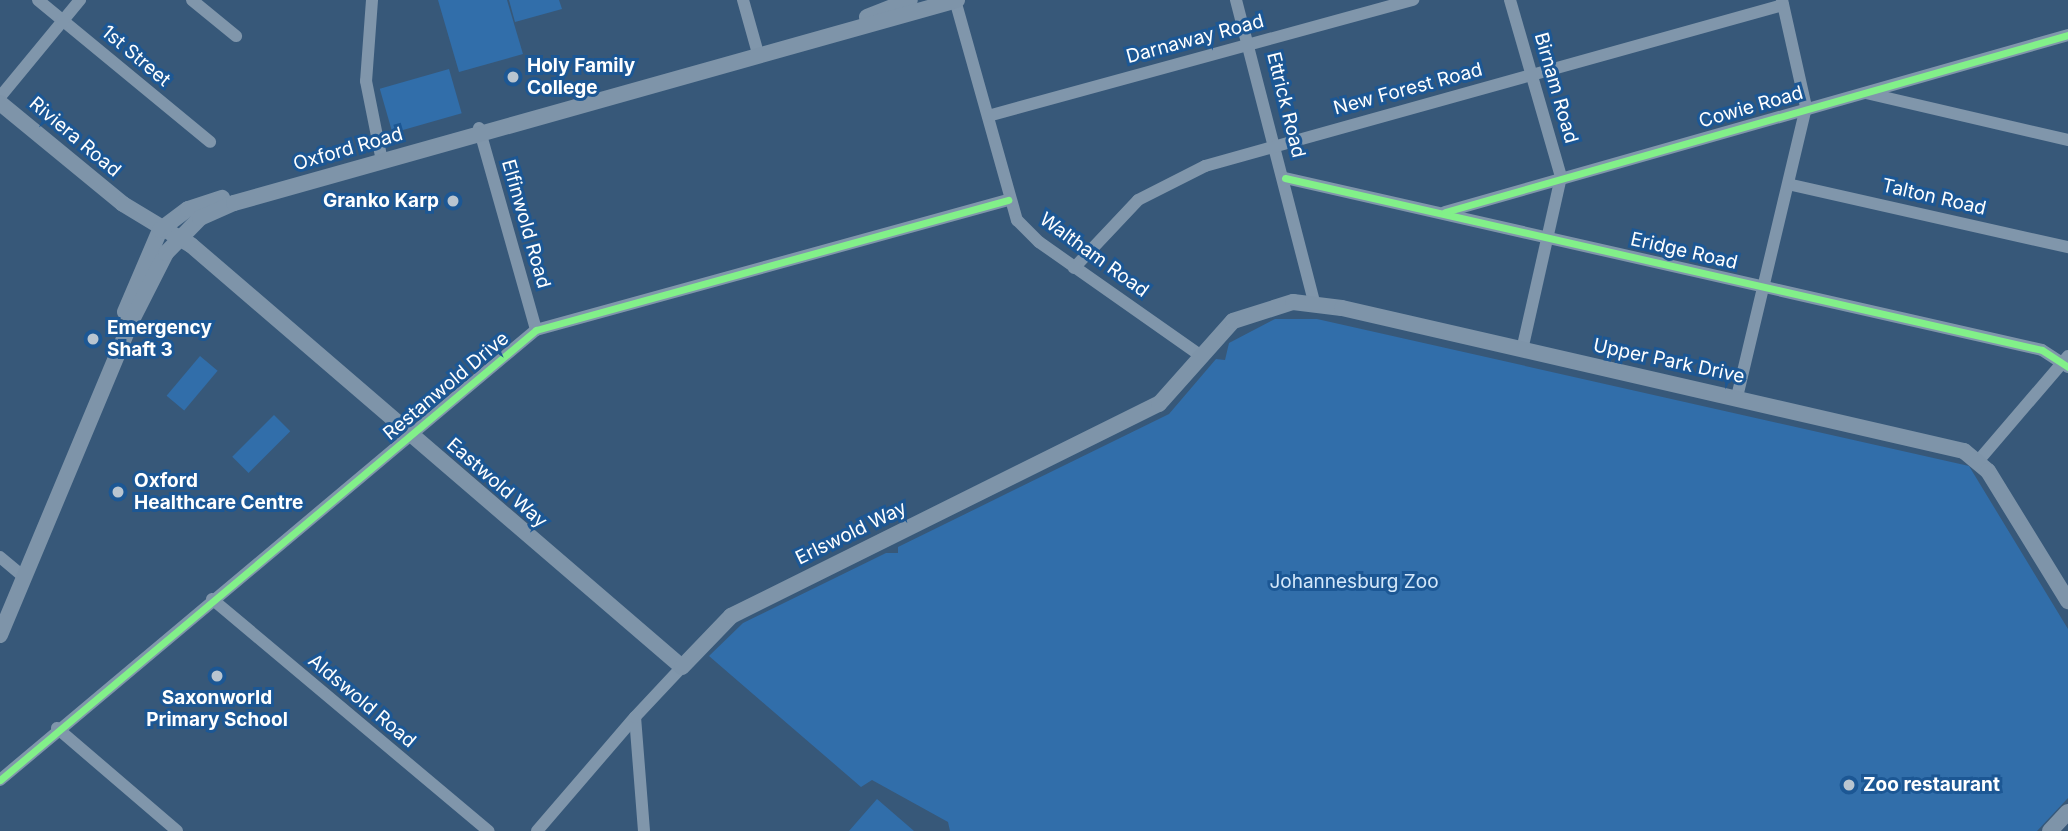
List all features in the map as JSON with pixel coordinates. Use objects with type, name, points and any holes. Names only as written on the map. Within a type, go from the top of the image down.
[{"type":"main road","name":"Oxford Road","points":[[758,54],[910,0]]},
{"type":"main road","name":"Oxford Road","points":[[0,635],[21,574],[161,229],[195,206],[381,158],[956,0]]},
{"type":"main road","name":"Riviera Road","points":[[0,103],[123,204],[177,240]]},
{"type":"main road","name":"Oxford Road","points":[[0,615],[21,574],[110,366],[177,240],[220,208],[381,158]]},
{"type":"main road","name":"Eastwold Way","points":[[177,240],[682,667]]},
{"type":"main road","name":"Upper Park Drive","points":[[1200,355],[1252,311],[1314,302],[1931,442],[1979,460]]},
{"type":"main road","name":"Erlswold Way","points":[[682,667],[731,617],[1159,404],[1200,355]]},
{"type":"main road","points":[[1979,460],[2068,601]]},
{"type":"main road","points":[[2050,831],[2068,813]]},
{"type":"street","name":"1st Street","points":[[38,0],[210,142]]},
{"type":"street","points":[[0,97],[80,0]]},
{"type":"street","points":[[192,0],[236,36]]},
{"type":"street","points":[[372,0],[366,80],[381,158]]},
{"type":"street","points":[[743,0],[758,54]]},
{"type":"street","name":"Waltham Road","points":[[956,0],[1008,200],[1030,235],[1200,355]]},
{"type":"street","name":"Ettrick Road","points":[[1236,0],[1251,44],[1314,302]]},
{"type":"street","name":"Darnaway Road","points":[[988,116],[1413,0]]},
{"type":"street","name":"Birnam Road","points":[[1510,0],[1535,74],[1561,177],[1551,238],[1522,350]]},
{"type":"street","points":[[1738,397],[1792,185],[1806,107],[1804,75],[1783,3]]},
{"type":"street","name":"New Forest Road","points":[[1074,268],[1105,230],[1155,188],[1276,145],[1783,3]]},
{"type":"street","name":"Cowie Road","points":[[1444,212],[1806,107],[2068,36]]},
{"type":"street","points":[[1863,92],[2068,140]]},
{"type":"street","name":"Elfinwold Road","points":[[480,131],[537,330]]},
{"type":"street","name":"Eridge Road","points":[[1285,178],[1765,287],[2067,361]]},
{"type":"street","name":"Talton Road","points":[[1792,185],[2068,247]]},
{"type":"street","name":"Restanwold Drive","points":[[0,780],[57,728],[412,437],[537,330],[1008,200]]},
{"type":"street","points":[[1979,460],[2067,361]]},
{"type":"street","points":[[0,557],[21,574]]},
{"type":"street","name":"Aldswold Road","points":[[212,599],[488,831]]},
{"type":"street","name":"Erlswold Way","points":[[537,831],[682,667]]},
{"type":"street","points":[[635,718],[644,831]]},
{"type":"street","points":[[57,728],[177,831]]},
{"type":"green space","points":[[438,0],[507,0],[523,54],[459,72]]},
{"type":"green space","points":[[509,0],[559,0],[562,9],[515,22]]},
{"type":"green space","points":[[449,69],[462,113],[392,133],[380,89]]},
{"type":"green space","name":"Johannesburg Zoo","points":[[1275,319],[1317,319],[1969,466],[2068,629],[2068,798],[2037,831],[950,831],[948,822],[872,780],[861,787],[709,656],[743,623],[886,553],[898,553],[898,547],[1169,414],[1216,359],[1225,360],[1229,343]]},
{"type":"green space","points":[[200,356],[218,371],[184,411],[167,396]]},
{"type":"green space","points":[[274,415],[290,431],[249,473],[232,457]]},
{"type":"green space","points":[[877,799],[914,831],[849,831]]},
{"type":"cycle path","points":[[1445,212],[2068,35]]},
{"type":"cycle path","points":[[1285,178],[2042,350],[2068,367]]},
{"type":"cycle path","points":[[0,780],[536,330],[1008,200]]},
{"type":"place","name":"Holy Family College","points":[[513,77]]},
{"type":"place","name":"Granko Karp","points":[[453,201]]},
{"type":"place","name":"Emergency Shaft 3","points":[[93,339]]},
{"type":"place","name":"Oxford Healthcare Centre","points":[[118,492]]},
{"type":"place","name":"Saxonworld Primary School","points":[[217,676]]},
{"type":"place","name":"Zoo restaurant","points":[[1849,785]]}]
